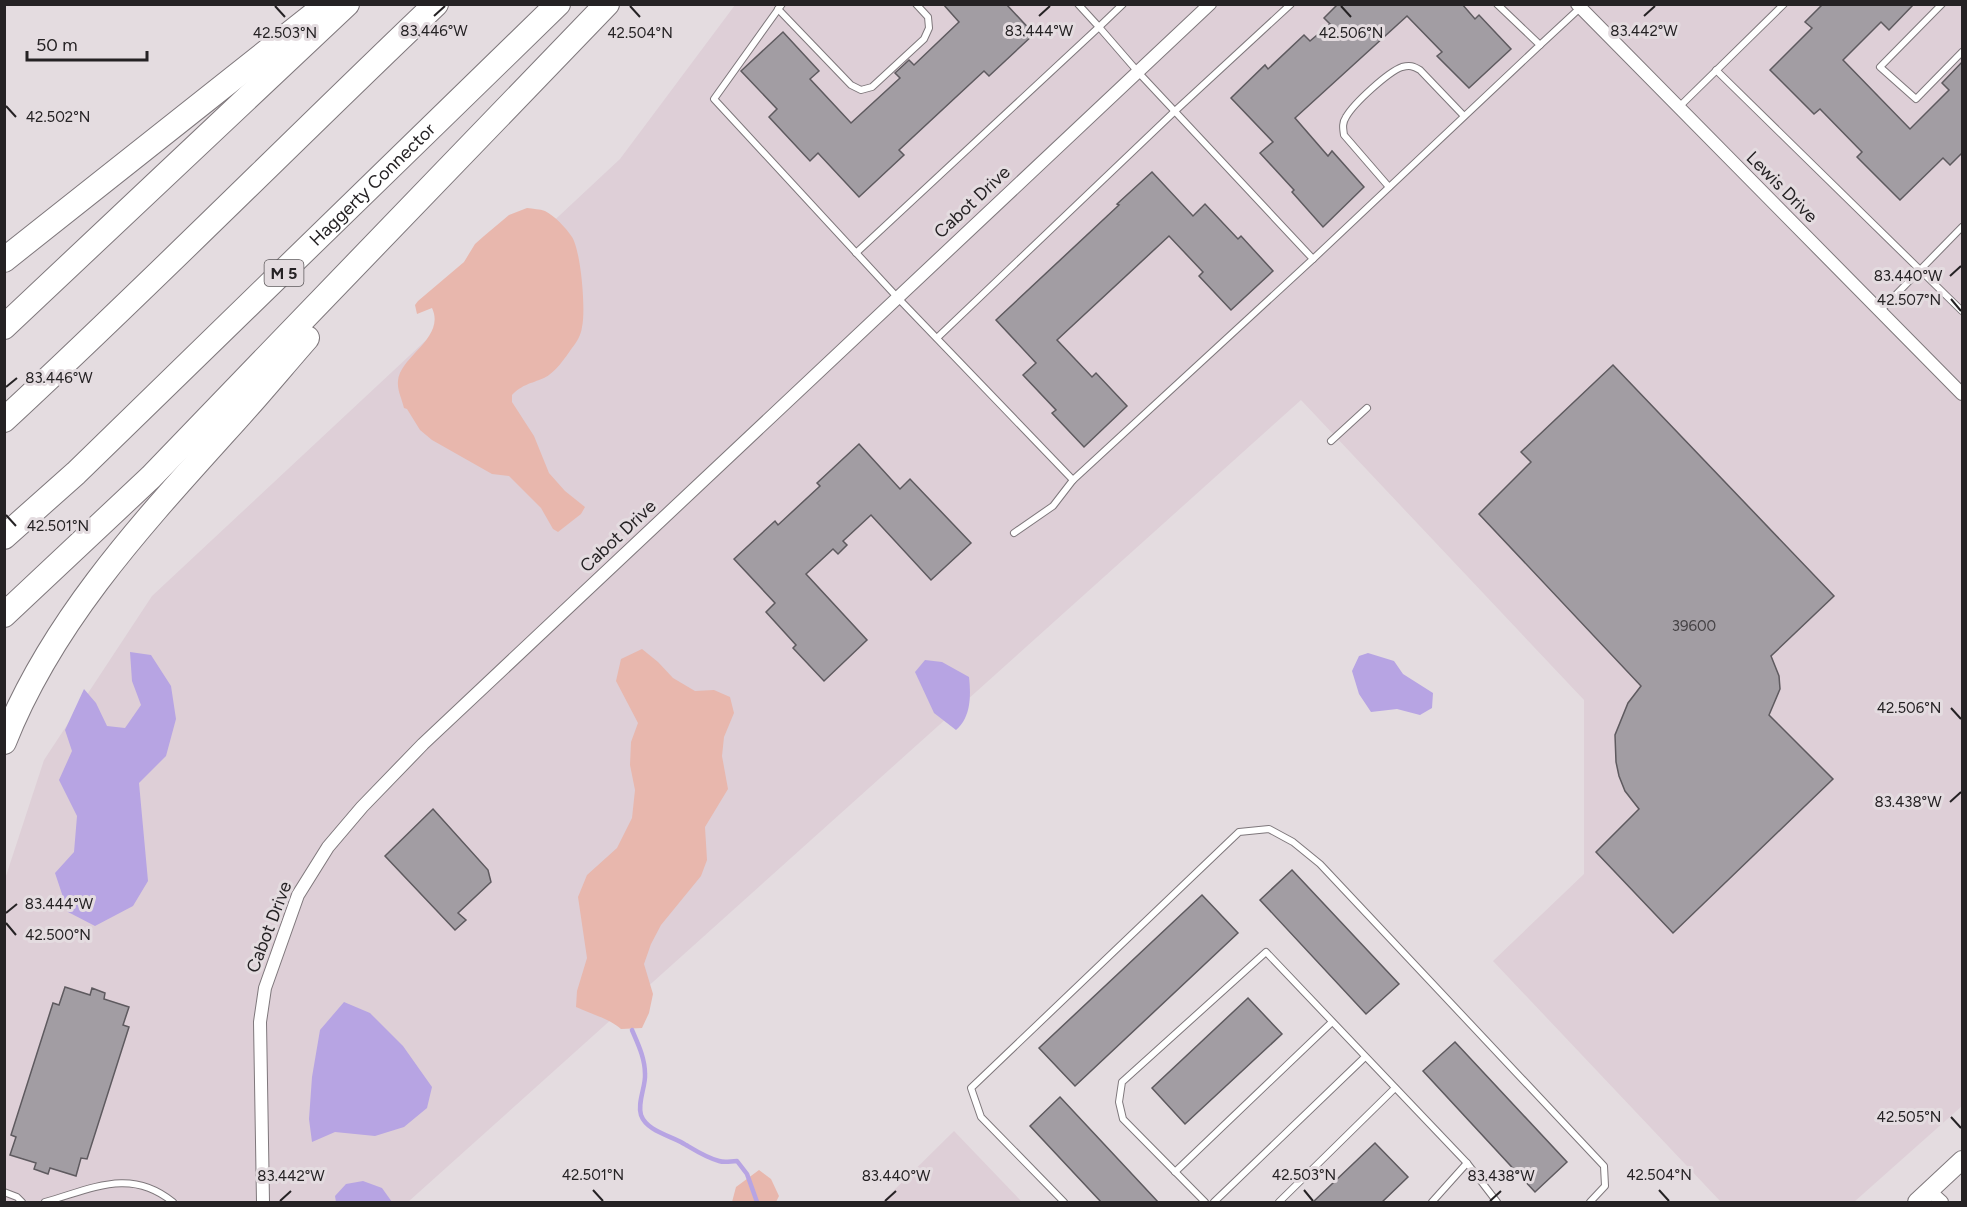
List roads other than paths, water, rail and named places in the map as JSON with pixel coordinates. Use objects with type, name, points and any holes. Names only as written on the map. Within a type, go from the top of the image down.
[{"type":"highway","points":[[4,260],[327,4]]},
{"type":"highway","points":[[4,327],[346,4]]},
{"type":"highway","points":[[4,420],[92,338],[436,4]]},
{"type":"highway","name":"Haggerty Connector","points":[[4,537],[76,473],[558,4]]},
{"type":"highway","points":[[4,615],[151,477],[607,4]]},
{"type":"highway","points":[[4,742],[36,675],[99,578],[153,511],[330,313],[408,213]]},
{"type":"street","name":"Cabot Drive","points":[[262,1202],[260,1022],[265,987],[298,895],[328,848],[362,807],[423,744],[1210,4]]},
{"type":"street","name":"Lewis Drive","points":[[1580,6],[1962,394]]},
{"type":"street","points":[[1930,1199],[1960,1167]]},
{"type":"lane","points":[[916,4],[928,16],[929,28],[924,39],[872,87],[861,90],[851,85],[780,7],[714,99],[897,297],[1073,480]]},
{"type":"lane","points":[[1078,4],[1312,259]]},
{"type":"lane","points":[[856,253],[1123,4]]},
{"type":"lane","points":[[937,338],[1175,111],[1292,4]]},
{"type":"lane","points":[[1497,4],[1540,45]]},
{"type":"lane","points":[[1678,108],[1784,4]]},
{"type":"lane","points":[[1942,4],[1880,67],[1916,99],[1962,52]]},
{"type":"lane","points":[[1014,533],[1053,506],[1073,480],[1580,6]]},
{"type":"lane","points":[[1389,187],[1344,135],[1342,126],[1352,109],[1390,74],[1401,67],[1411,65],[1420,70],[1464,116]]},
{"type":"lane","points":[[1716,70],[1962,311]]},
{"type":"lane","points":[[1880,312],[1962,227]]},
{"type":"lane","points":[[1331,441],[1367,408]]},
{"type":"lane","points":[[1064,1203],[981,1117],[971,1088],[1239,832],[1269,829],[1293,842],[1320,864],[1604,1166],[1605,1186],[1590,1203]]},
{"type":"lane","points":[[1205,1203],[1123,1119],[1119,1102],[1122,1082],[1266,952],[1467,1163],[1497,1203]]},
{"type":"lane","points":[[1175,1172],[1332,1022]]},
{"type":"lane","points":[[1214,1203],[1365,1057]]},
{"type":"lane","points":[[1278,1203],[1395,1088]]},
{"type":"lane","points":[[1432,1203],[1467,1163]]},
{"type":"lane","points":[[45,1203],[95,1187],[120,1182],[146,1186],[173,1203]]},
{"type":"lane","points":[[4,1192],[17,1197],[22,1203]]},
{"type":"waterway","points":[[632,1030],[645,1068],[640,1105],[644,1121],[654,1130],[710,1158],[724,1162],[737,1161],[747,1174],[757,1202]]}]
